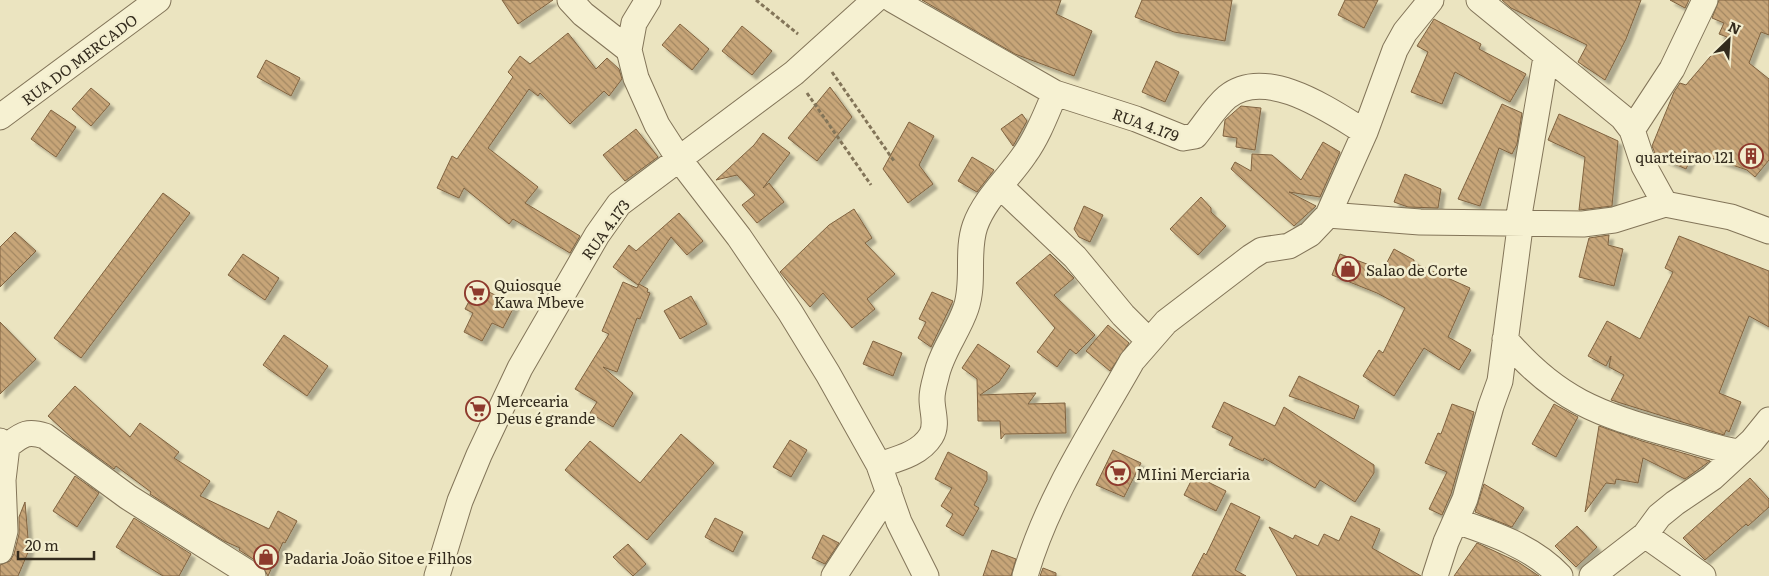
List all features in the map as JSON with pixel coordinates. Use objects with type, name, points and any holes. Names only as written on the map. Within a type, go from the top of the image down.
[{"type":"street","name":"RUA DO MERCADO","points":[[0,117],[158,0]]},
{"type":"street","points":[[570,0],[594,23],[629,50]]},
{"type":"street","points":[[648,0],[634,23],[629,50],[636,78],[657,125],[680,159],[739,237],[790,312],[879,465],[899,522],[926,576]]},
{"type":"street","name":"RUA 4.173","points":[[437,576],[460,501],[479,455],[520,368],[597,235],[619,204],[794,73],[875,0]]},
{"type":"street","name":"RUA 4.179","points":[[893,0],[1055,93],[1189,139],[1196,136],[1228,97],[1248,88],[1272,87],[1291,92],[1317,104],[1366,132]]},
{"type":"street","points":[[1025,576],[1033,547],[1052,505],[1128,369],[1148,341],[1166,322],[1262,250],[1289,246],[1310,234],[1328,215],[1366,132],[1395,50],[1405,32],[1431,0]]},
{"type":"street","points":[[1480,0],[1546,57],[1609,105],[1632,130],[1644,166],[1665,204]]},
{"type":"street","points":[[1632,130],[1672,69],[1705,0]]},
{"type":"street","points":[[1435,576],[1446,542],[1473,475],[1490,406],[1500,381],[1519,236],[1518,221],[1546,57]]},
{"type":"street","points":[[879,465],[921,448],[935,428],[932,398],[936,376],[944,350],[966,308],[969,292],[970,248],[975,225],[1000,186],[1026,154],[1055,93]]},
{"type":"street","points":[[1000,186],[1075,257],[1123,315],[1148,341]]},
{"type":"street","points":[[1328,215],[1420,222],[1518,221],[1583,224],[1614,220],[1665,204],[1732,217],[1769,232]]},
{"type":"street","points":[[1506,339],[1526,363],[1543,378],[1586,407],[1620,420],[1714,448],[1739,452]]},
{"type":"street","points":[[1592,576],[1645,535],[1659,516],[1712,478],[1766,430]]},
{"type":"street","points":[[0,551],[5,531],[4,444],[32,432],[45,436],[128,497],[253,576]]},
{"type":"street","points":[[834,576],[888,492]]},
{"type":"street","points":[[1456,521],[1528,551],[1544,561],[1560,576]]},
{"type":"street","points":[[1645,535],[1703,576]]},
{"type":"path","points":[[794,73],[871,185]]},
{"type":"building","points":[[502,0],[553,0],[518,24]]},
{"type":"building","points":[[922,0],[1061,0],[1056,14],[1092,31],[1074,76],[1015,54]]},
{"type":"building","points":[[1142,0],[1232,0],[1225,41],[1174,32],[1135,17]]},
{"type":"building","points":[[1345,0],[1378,0],[1364,28],[1338,15]]},
{"type":"building","points":[[1502,0],[1641,0],[1626,39],[1605,80],[1578,62],[1587,45],[1511,8]]},
{"type":"building","points":[[1670,0],[1689,0],[1685,8]]},
{"type":"building","points":[[1719,0],[1769,0],[1769,35],[1761,32],[1749,63],[1769,79],[1769,160],[1755,177],[1747,170],[1694,152],[1686,169],[1656,156],[1652,146],[1674,92],[1680,83],[1686,85],[1727,37],[1719,34],[1724,23],[1712,18]]},
{"type":"building","points":[[1434,19],[1481,44],[1479,49],[1526,74],[1510,102],[1455,72],[1442,104],[1411,92],[1428,52],[1417,46]]},
{"type":"building","points":[[680,24],[709,49],[692,70],[662,45]]},
{"type":"building","points":[[742,26],[772,51],[752,75],[722,51]]},
{"type":"building","points":[[568,33],[596,69],[607,58],[619,69],[622,79],[609,96],[604,91],[570,124],[540,93],[538,96],[529,89],[488,148],[538,187],[525,203],[580,236],[570,253],[513,219],[509,224],[464,188],[459,198],[437,188],[452,156],[457,159],[513,77],[508,72],[520,56],[530,64]]},
{"type":"building","points":[[266,60],[300,78],[291,96],[257,77]]},
{"type":"building","points":[[1156,61],[1179,72],[1165,102],[1142,92]]},
{"type":"building","points":[[830,87],[852,117],[817,161],[788,138]]},
{"type":"building","points":[[91,88],[110,104],[91,126],[72,109]]},
{"type":"building","points":[[1502,104],[1522,113],[1517,144],[1512,154],[1499,148],[1480,206],[1458,199]]},
{"type":"building","points":[[1241,106],[1261,108],[1255,150],[1236,147],[1237,138],[1223,136],[1225,120]]},
{"type":"building","points":[[51,110],[76,127],[56,157],[31,139]]},
{"type":"building","points":[[1022,114],[1027,121],[1013,146],[1001,129]]},
{"type":"building","points":[[1559,114],[1618,141],[1612,206],[1579,210],[1585,157],[1548,140]]},
{"type":"building","points":[[909,122],[934,136],[919,165],[933,184],[908,203],[883,169]]},
{"type":"building","points":[[636,129],[658,157],[625,181],[603,155]]},
{"type":"building","points":[[763,133],[790,153],[763,188],[769,183],[784,202],[757,223],[742,205],[755,195],[737,175],[716,180],[754,145]]},
{"type":"building","points":[[1323,142],[1340,152],[1320,197],[1289,192],[1316,206],[1294,226],[1231,169],[1235,162],[1251,171],[1252,154],[1272,155],[1301,180]]},
{"type":"building","points":[[972,157],[994,170],[977,192],[958,181]]},
{"type":"building","points":[[1405,174],[1441,189],[1438,208],[1408,207],[1394,202]]},
{"type":"building","points":[[163,193],[190,213],[81,358],[54,338]]},
{"type":"building","points":[[1201,197],[1211,208],[1211,212],[1226,226],[1198,255],[1170,229]]},
{"type":"building","points":[[1084,206],[1103,215],[1090,242],[1079,237],[1074,229]]},
{"type":"building","points":[[854,209],[872,238],[865,243],[895,274],[867,299],[875,309],[852,328],[823,293],[810,307],[780,272],[829,225]]},
{"type":"building","points":[[679,213],[703,241],[687,255],[671,237],[638,285],[613,267],[629,245],[636,251]]},
{"type":"building","points":[[15,232],[36,251],[0,287],[0,247]]},
{"type":"building","points":[[1609,235],[1608,245],[1623,249],[1614,286],[1579,277],[1589,238]]},
{"type":"building","points":[[1679,236],[1769,271],[1769,327],[1749,316],[1719,393],[1741,402],[1729,432],[1726,430],[1724,435],[1611,400],[1624,375],[1609,367],[1611,356],[1606,366],[1588,356],[1607,321],[1640,339],[1673,272],[1665,268]]},
{"type":"building","points":[[1394,249],[1414,260],[1414,263],[1470,288],[1448,337],[1471,350],[1459,370],[1424,348],[1394,396],[1363,376],[1379,350],[1383,353],[1405,308],[1377,293],[1332,275],[1340,254],[1383,270]]},
{"type":"building","points":[[243,254],[279,278],[265,300],[228,275]]},
{"type":"building","points":[[1050,254],[1074,278],[1054,295],[1095,335],[1076,354],[1070,349],[1057,367],[1037,352],[1055,328],[1016,283]]},
{"type":"building","points":[[623,282],[637,288],[639,284],[648,289],[647,292],[650,293],[640,319],[637,318],[617,372],[603,367],[633,393],[613,427],[590,413],[597,402],[575,389],[609,334],[602,331]]},
{"type":"building","points":[[477,286],[515,305],[503,328],[492,323],[482,341],[464,332],[473,313],[465,309]]},
{"type":"building","points":[[932,292],[953,301],[931,347],[918,338],[926,322],[919,319]]},
{"type":"building","points":[[691,296],[707,324],[680,339],[664,311]]},
{"type":"building","points":[[0,322],[36,359],[0,394]]},
{"type":"building","points":[[1108,325],[1129,343],[1110,371],[1086,351]]},
{"type":"building","points":[[284,335],[328,366],[307,396],[263,365]]},
{"type":"building","points":[[873,341],[902,353],[893,376],[863,364]]},
{"type":"building","points":[[978,344],[1010,366],[999,382],[980,395],[1036,393],[1028,404],[1065,403],[1066,433],[1005,434],[1001,439],[1000,421],[978,421],[977,379],[962,368]]},
{"type":"building","points":[[1299,376],[1359,406],[1354,419],[1289,396]]},
{"type":"building","points":[[75,386],[130,437],[140,423],[179,452],[174,458],[210,481],[200,496],[269,529],[278,511],[297,521],[285,543],[283,542],[268,576],[261,564],[239,550],[240,548],[224,541],[150,494],[151,492],[116,466],[114,469],[73,439],[48,416]]},
{"type":"building","points":[[1224,402],[1275,426],[1284,407],[1374,465],[1374,473],[1355,502],[1320,480],[1315,488],[1264,458],[1263,461],[1229,445],[1233,437],[1212,427]]},
{"type":"building","points":[[1452,404],[1474,412],[1451,494],[1442,515],[1429,509],[1447,472],[1425,463],[1438,433],[1441,434]]},
{"type":"building","points":[[1554,404],[1578,417],[1556,457],[1532,444]]},
{"type":"building","points":[[1599,426],[1710,461],[1685,479],[1643,458],[1638,483],[1616,479],[1615,484],[1606,483],[1585,512]]},
{"type":"building","points":[[681,434],[714,463],[647,540],[565,470],[590,441],[640,483]]},
{"type":"building","points":[[790,440],[807,450],[791,477],[773,467]]},
{"type":"building","points":[[1113,450],[1141,463],[1124,497],[1096,485]]},
{"type":"building","points":[[948,452],[987,472],[987,480],[974,505],[979,508],[963,536],[946,526],[953,514],[941,506],[952,488],[935,479]]},
{"type":"building","points":[[1194,475],[1226,491],[1216,511],[1184,495]]},
{"type":"building","points":[[75,476],[99,493],[77,527],[53,511]]},
{"type":"building","points":[[1750,478],[1769,499],[1769,507],[1748,526],[1746,524],[1705,560],[1683,538]]},
{"type":"building","points":[[1484,484],[1524,508],[1512,527],[1475,512]]},
{"type":"building","points":[[25,502],[29,550],[18,576],[0,576],[0,565],[10,561],[14,554],[19,534],[19,517]]},
{"type":"building","points":[[1231,503],[1260,517],[1235,570],[1246,576],[1192,576],[1204,553],[1206,555]]},
{"type":"building","points":[[1351,516],[1380,529],[1372,548],[1421,576],[1297,576],[1269,527],[1293,539],[1295,535],[1318,546],[1324,534],[1339,541]]},
{"type":"building","points":[[134,518],[191,554],[179,576],[163,576],[116,547]]},
{"type":"building","points":[[715,518],[743,532],[733,552],[705,537]]},
{"type":"building","points":[[1577,526],[1597,547],[1576,567],[1555,546]]},
{"type":"building","points":[[823,535],[839,543],[825,564],[812,558]]},
{"type":"building","points":[[1477,543],[1518,562],[1539,576],[1454,576]]},
{"type":"building","points":[[628,544],[646,564],[633,576],[613,557]]},
{"type":"building","points":[[992,550],[1016,559],[1011,576],[983,576]]},
{"type":"building","points":[[1043,568],[1056,573],[1056,576],[1040,576]]},
{"type":"place","name":"quarteirao 121","points":[[1751,156]]},
{"type":"place","name":"Salao de Corte","points":[[1348,269]]},
{"type":"place","name":"Quiosque Kawa Mbeve","points":[[477,293]]},
{"type":"place","name":"Mercearia Deus é grande","points":[[478,409]]},
{"type":"place","name":"MIini Merciaria","points":[[1118,473]]},
{"type":"place","name":"Padaria João Sitoe e Filhos","points":[[266,557]]}]
